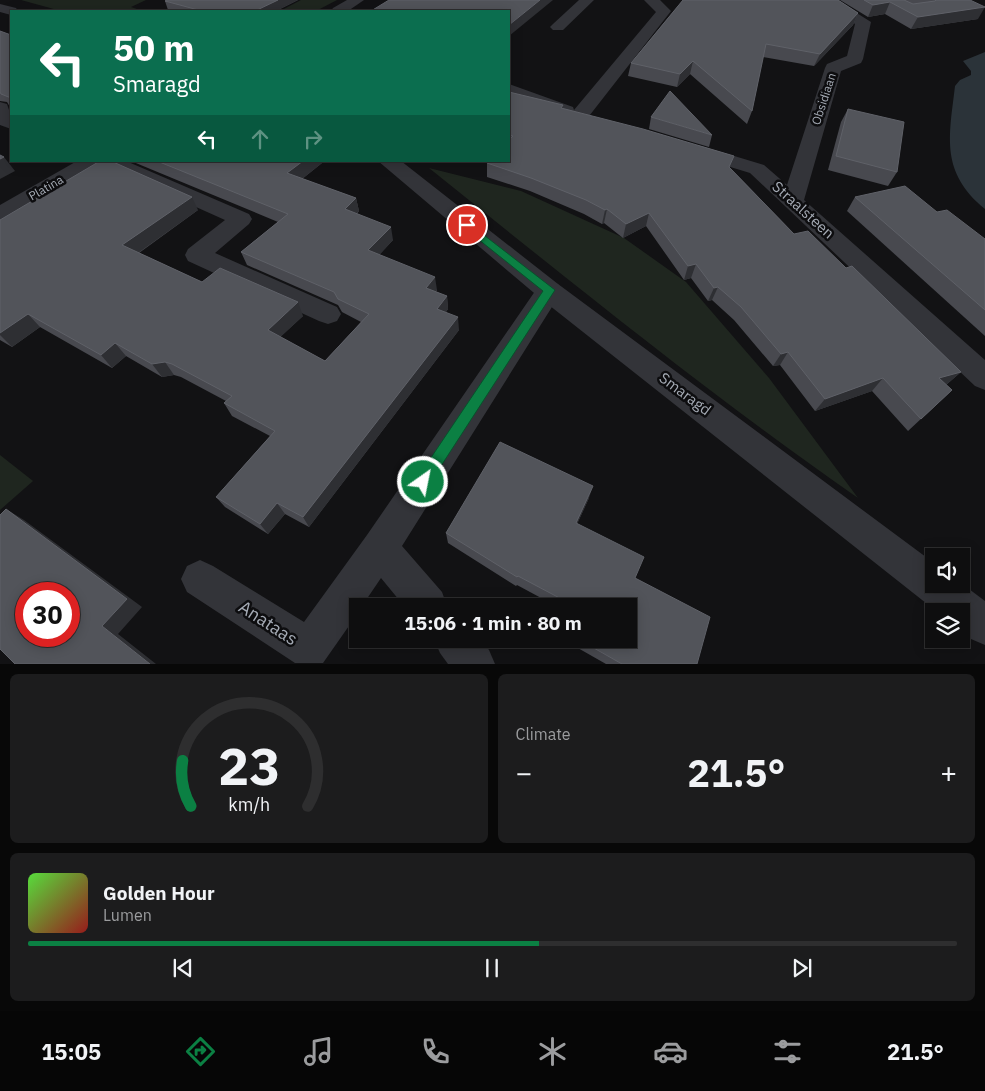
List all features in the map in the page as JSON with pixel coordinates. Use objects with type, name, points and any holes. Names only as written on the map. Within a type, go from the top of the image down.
[{"type":"street","points":[[340,10],[357,0]]},
{"type":"street","points":[[558,28],[587,0]]},
{"type":"street","points":[[510,89],[588,118],[664,11],[651,0]]},
{"type":"street","name":"Obsidiaan","points":[[793,200],[833,68],[855,59],[863,22],[826,0]]},
{"type":"street","name":"Straalsteen","points":[[682,146],[757,169],[985,378]]},
{"type":"street","name":"Platina","points":[[0,215],[90,162]]},
{"type":"street","points":[[110,162],[241,219],[197,255],[328,314]]},
{"type":"street","name":"Smaragd","points":[[389,162],[550,290],[985,625]]},
{"type":"street","points":[[421,598],[380,548],[550,290]]},
{"type":"street","name":"Anataas","points":[[200,579],[309,649],[380,548]]},
{"type":"street","points":[[462,648],[475,664]]},
{"type":"shaded area","points":[[21,0],[146,0],[131,7],[140,10],[57,10]]},
{"type":"shaded area","points":[[301,0],[337,0],[318,10],[282,10]]},
{"type":"shaded area","points":[[985,52],[985,209],[960,181],[954,167],[950,138],[955,86],[960,80],[971,75],[971,71],[963,61]]},
{"type":"shaded area","points":[[429,168],[521,191],[624,238],[686,282],[769,378],[858,498],[694,378]]},
{"type":"shaded area","points":[[0,455],[33,481],[0,510]]},
{"type":"building","points":[[278,0],[257,10],[198,10],[165,1]]},
{"type":"building","points":[[389,0],[540,0],[510,24],[510,10],[373,10]]},
{"type":"building","points":[[683,0],[838,0],[858,13],[820,54],[766,44],[752,111],[693,61],[680,74],[631,63]]},
{"type":"building","points":[[864,0],[904,0],[913,4],[936,0],[970,0],[985,7],[918,17],[890,2],[873,5]]},
{"type":"building","points":[[0,31],[10,35],[10,98],[0,92]]},
{"type":"building","points":[[670,91],[712,135],[651,117]]},
{"type":"building","points":[[510,92],[563,105],[561,108],[643,129],[734,156],[729,167],[794,234],[808,231],[846,268],[852,266],[961,372],[939,378],[952,390],[921,419],[883,378],[825,399],[788,352],[781,354],[741,307],[718,287],[714,288],[696,264],[688,266],[649,213],[626,224],[607,209],[605,210],[586,200],[531,178],[487,163],[510,162],[510,139],[513,136],[510,135]]},
{"type":"building","points":[[848,109],[904,122],[897,172],[836,156]]},
{"type":"building","points":[[98,162],[113,162],[192,197],[122,245],[202,282],[220,268],[298,302],[268,330],[325,361],[369,314],[338,299],[334,292],[241,252],[288,214],[159,162],[302,162],[287,173],[356,198],[345,209],[391,227],[368,250],[435,277],[426,288],[447,296],[437,309],[458,317],[303,517],[277,503],[260,524],[216,497],[275,431],[224,403],[232,396],[172,364],[165,362],[152,364],[115,343],[101,355],[28,314],[0,333],[0,220]]},
{"type":"building","points":[[905,186],[937,212],[947,210],[985,239],[985,310],[855,197]]},
{"type":"building","points":[[500,442],[593,486],[576,523],[644,557],[635,578],[710,617],[697,664],[622,664],[594,648],[637,648],[637,598],[560,598],[517,577],[446,533]]},
{"type":"building","points":[[6,509],[127,599],[102,626],[150,664],[15,664],[0,649],[0,515]]},
{"type":"route","points":[[423,482],[550,290],[467,225]]}]
